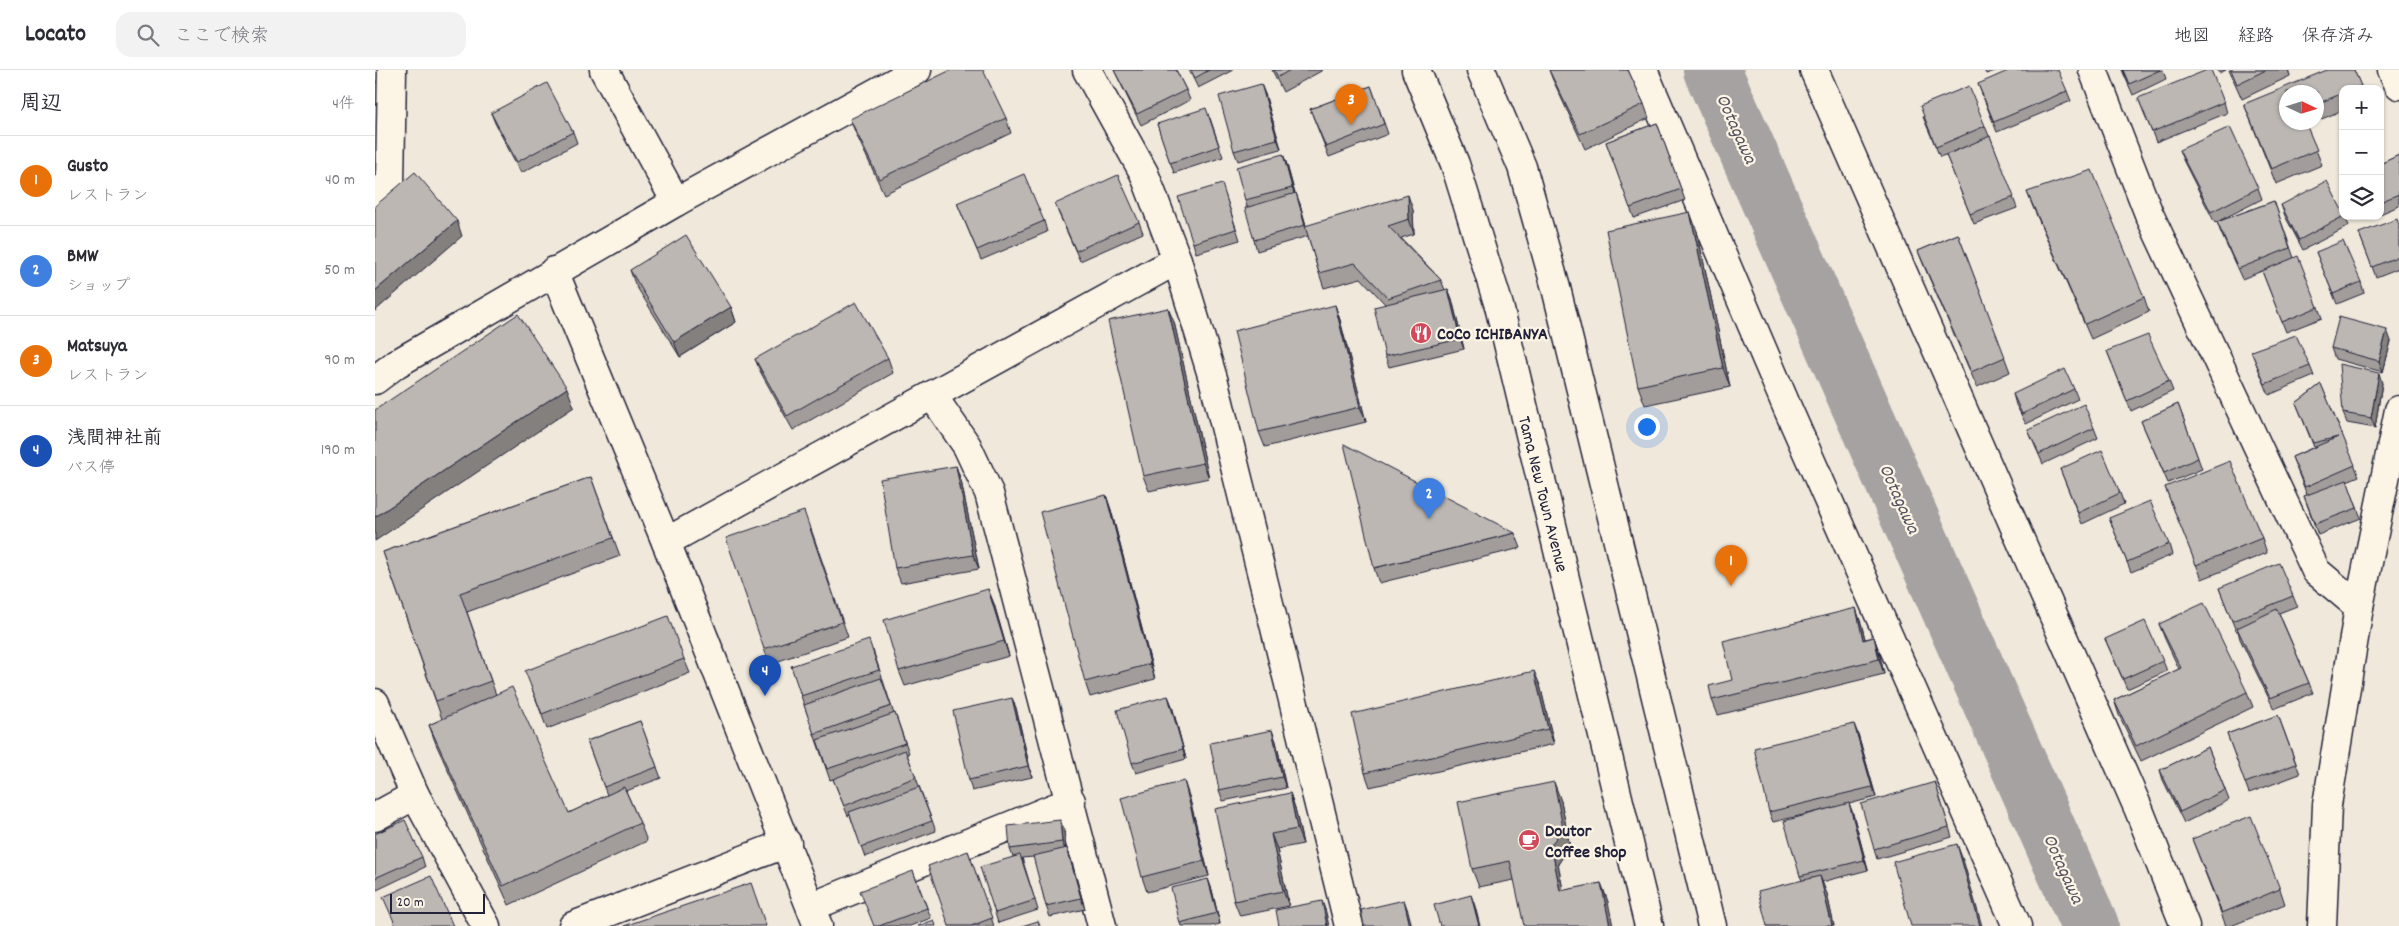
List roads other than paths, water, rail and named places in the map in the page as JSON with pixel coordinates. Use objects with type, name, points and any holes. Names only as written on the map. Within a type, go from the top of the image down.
[{"type":"street","points":[[375,195],[390,182],[392,70]]},
{"type":"street","points":[[604,70],[676,202]]},
{"type":"street","points":[[375,380],[396,364],[554,271],[917,70]]},
{"type":"street","points":[[1087,70],[1145,172],[1177,260],[1214,382],[1349,926]]},
{"type":"street","name":"Tama New Town Avenue","points":[[1416,70],[1455,164],[1499,306],[1649,926]]},
{"type":"street","points":[[1481,70],[1504,121],[1521,167],[1551,269],[1712,926]]},
{"type":"street","points":[[1643,70],[1787,407],[2017,926]]},
{"type":"street","points":[[1814,70],[2139,810],[2185,926]]},
{"type":"street","points":[[2093,70],[2149,214],[2316,571],[2359,607]]},
{"type":"street","points":[[2392,70],[2399,85]]},
{"type":"street","points":[[666,542],[1177,260]]},
{"type":"street","points":[[554,271],[666,542],[815,917],[1071,802]]},
{"type":"street","points":[[932,395],[967,446],[989,492],[1102,926]]},
{"type":"street","points":[[2323,926],[2327,805],[2359,607],[2399,410]]},
{"type":"street","points":[[375,703],[415,795],[486,926]]},
{"type":"street","points":[[375,817],[415,795]]},
{"type":"street","points":[[573,926],[787,843]]},
{"type":"waterway","name":"Ootagawa","points":[[1712,70],[2090,926]]},
{"type":"place","name":"Matsuya","points":[[1351,125]]},
{"type":"place","name":"CoCo ICHIBANYA","points":[[1421,333]]},
{"type":"place","name":"BMW","points":[[1429,519]]},
{"type":"place","name":"Gusto","points":[[1731,586]]},
{"type":"place","name":"浅間神社前","points":[[765,696]]},
{"type":"place","name":"Doutor Coffee Shop","points":[[1529,840]]}]
